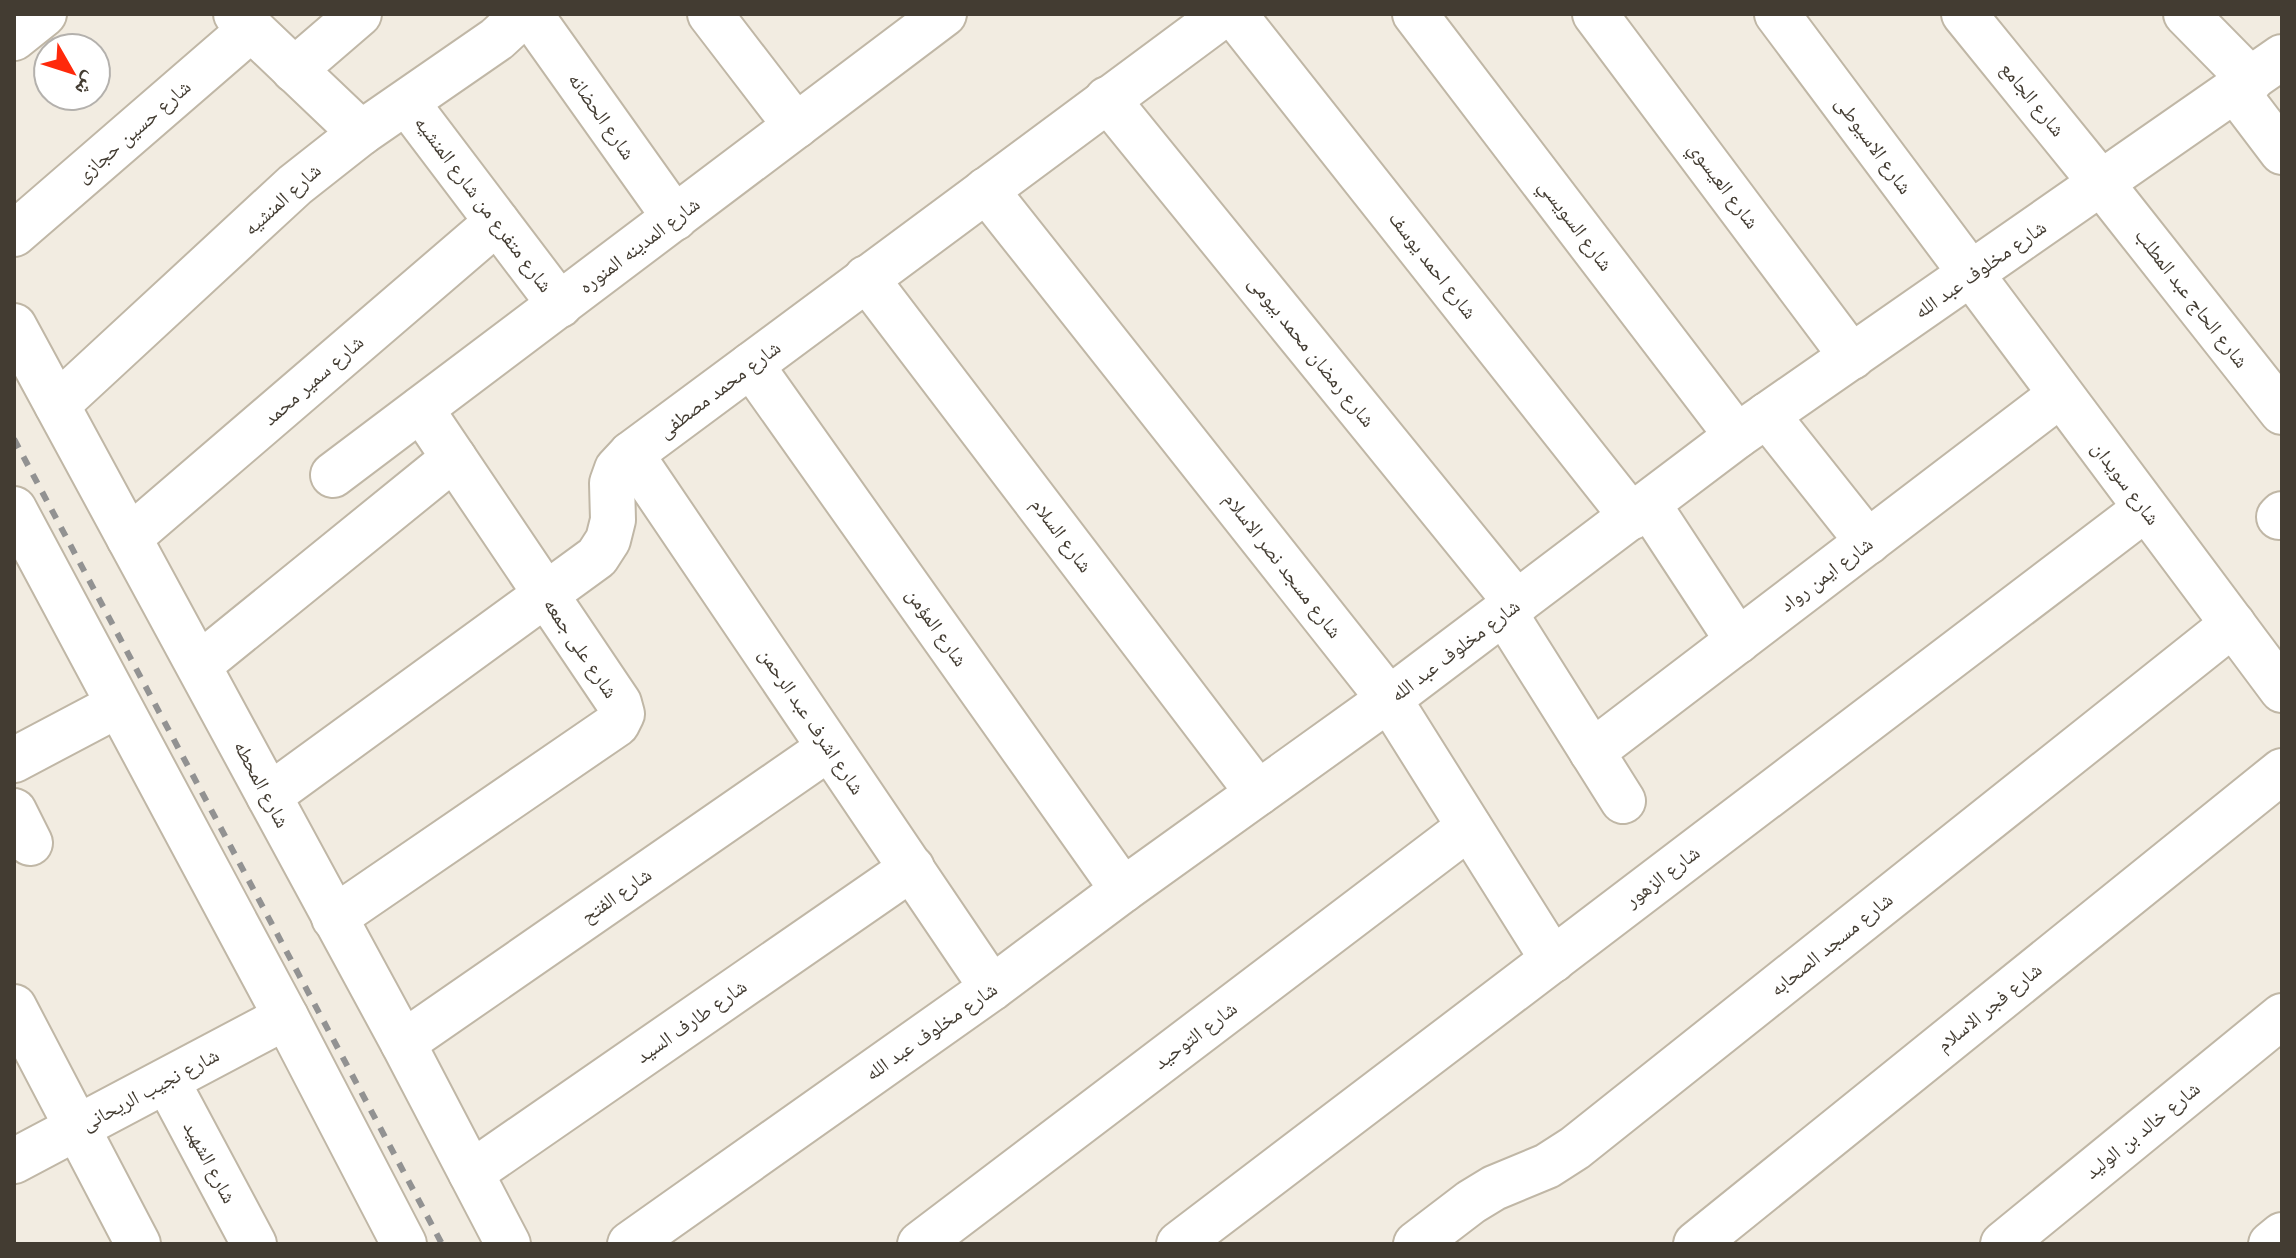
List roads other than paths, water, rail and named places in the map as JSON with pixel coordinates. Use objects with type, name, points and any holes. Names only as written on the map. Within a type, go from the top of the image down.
[{"type":"street","points":[[14,38],[44,14]]},
{"type":"street","points":[[294,70],[359,14]]},
{"type":"street","name":"شارع المنشيه","points":[[57,405],[295,185],[361,133],[497,39],[527,14]]},
{"type":"street","name":"شارع الحضانه","points":[[527,14],[675,218]]},
{"type":"street","points":[[710,14],[796,126]]},
{"type":"street","name":"شارع محمد مصطفى","points":[[269,796],[597,557],[608,540],[613,520],[612,483],[617,469],[631,454],[1224,14]]},
{"type":"street","name":"شارع احمد يوسف","points":[[1234,14],[1640,510],[1738,641]]},
{"type":"street","name":"شارع السويسي","points":[[1415,14],[1752,425],[1868,542]]},
{"type":"street","name":"شارع العيسوي","points":[[1595,14],[1852,357]]},
{"type":"street","name":"شارع الاسيوطى","points":[[1777,14],[1971,276]]},
{"type":"street","name":"شارع الجامع","points":[[1964,14],[2102,184]]},
{"type":"street","points":[[2186,14],[2256,76],[2282,152]]},
{"type":"street","points":[[244,21],[361,133]]},
{"type":"street","name":"شارع حسين حجازى","points":[[14,234],[244,21]]},
{"type":"street","name":"شارع المدينه المنوره","points":[[333,475],[796,126],[916,22]]},
{"type":"street","name":"شارع مخلوف عبد الله","points":[[630,1244],[992,988],[1389,699],[1752,425],[2256,76]]},
{"type":"street","name":"شارع رمضان محمد بيومى","points":[[1107,99],[1511,608],[1623,801]]},
{"type":"street","name":"شارع متفرع من شارع المنشيه","points":[[407,103],[560,305]]},
{"type":"street","name":"شارع الحاج عبد المطلب","points":[[2102,184],[2282,412]]},
{"type":"street","name":"شارع مسجد نصر الاسلام","points":[[986,190],[1389,699],[1553,960]]},
{"type":"street","name":"شارع سمير محمد","points":[[129,538],[497,222]]},
{"type":"street","name":"شارع سويدان","points":[[1971,276],[2282,690]]},
{"type":"street","name":"شارع السلام","points":[[866,278],[1258,793]]},
{"type":"street","name":"شارع المحطه","points":[[14,326],[403,1043],[508,1244]]},
{"type":"street","name":"شارع المؤمن","points":[[751,365],[1123,890]]},
{"type":"street","name":"شارع ايمن رواد","points":[[1592,752],[2060,395]]},
{"type":"street","name":"شارع على جمعه","points":[[334,918],[617,724],[622,714],[619,703],[421,409]]},
{"type":"street","name":"شارع اشرف عبد الرحمن","points":[[631,454],[992,988]]},
{"type":"street","points":[[199,665],[454,458]]},
{"type":"street","points":[[14,509],[404,1244]]},
{"type":"street","name":"شارع الزهور","points":[[1179,1244],[2145,509]]},
{"type":"street","name":"شارع مسجد الصحابه","points":[[1416,1244],[1494,1188],[1547,1166],[1575,1148],[2233,624]]},
{"type":"street","points":[[14,760],[118,705]]},
{"type":"street","name":"شارع الفتح","points":[[403,1043],[829,748]]},
{"type":"street","name":"شارع فجر الاسلام","points":[[1696,1244],[2282,771]]},
{"type":"street","name":"شارع التوحيد","points":[[920,1244],[1469,827]]},
{"type":"street","name":"شارع طارف السيد","points":[[471,1173],[912,868]]},
{"type":"street","points":[[14,1007],[138,1244]]},
{"type":"street","name":"شارع خالد بن الوليد","points":[[2003,1244],[2282,1016]]},
{"type":"street","name":"شارع نجيب الريحانى","points":[[14,1161],[286,1017]]},
{"type":"street","name":"شارع الشهيد","points":[[167,1081],[254,1244]]},
{"type":"street","points":[[2271,1244],[2282,1235]]},
{"type":"railway","points":[[14,439],[442,1244]]}]
